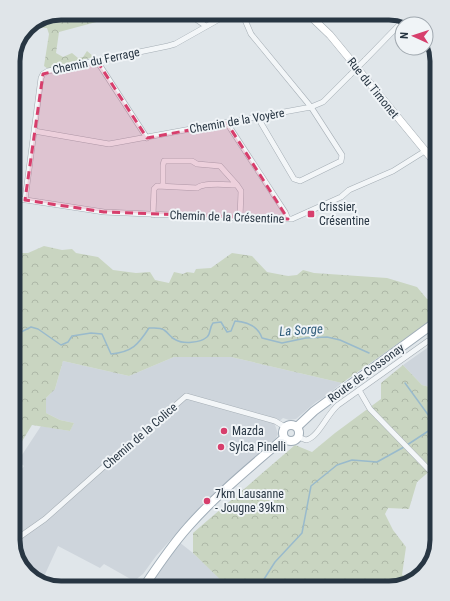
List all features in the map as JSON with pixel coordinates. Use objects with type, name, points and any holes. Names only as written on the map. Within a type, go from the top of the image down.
[{"type":"main road","name":"Rue du Timonet","points":[[315,20],[430,157]]},
{"type":"main road","name":"Route de Cossonay","points":[[297,427],[318,408],[430,326]]},
{"type":"main road","points":[[290,425],[297,427],[299,432],[298,437],[291,441],[284,438],[283,431],[285,427],[290,425]]},
{"type":"main road","points":[[148,581],[168,550],[195,518],[284,438]]},
{"type":"street","points":[[197,20],[206,26]]},
{"type":"street","name":"Chemin du Ferrage","points":[[24,200],[41,78],[44,74],[48,71],[168,46],[217,20]]},
{"type":"street","points":[[246,20],[246,24],[257,43],[312,107],[343,158],[341,161],[300,182],[294,179],[261,123],[260,117]]},
{"type":"street","name":"Chemin de la Voyère","points":[[34,131],[108,144],[312,107],[323,102],[394,30]]},
{"type":"street","points":[[97,61],[147,138]]},
{"type":"street","points":[[227,123],[285,212],[288,219]]},
{"type":"street","name":"Chemin de la Crésentine","points":[[20,199],[102,212],[288,219],[298,217],[341,197],[349,190],[393,171],[425,151]]},
{"type":"street","points":[[163,186],[164,161],[192,161],[197,164],[220,166],[238,185],[241,191],[240,218]]},
{"type":"street","points":[[153,215],[154,189],[157,186],[197,188],[200,185],[238,185]]},
{"type":"street","points":[[298,437],[306,440],[312,438],[331,411],[430,340]]},
{"type":"street","points":[[359,390],[370,409],[430,471]]},
{"type":"street","name":"Chemin de la Colice","points":[[20,537],[64,503],[118,454],[186,396],[275,421],[285,427]]},
{"type":"highlighted area","points":[[97,61],[147,138],[227,123],[288,219],[104,212],[25,200],[43,74]]},
{"type":"shaded area","points":[[430,346],[430,387],[422,385],[403,365]]},
{"type":"shaded area","points":[[174,357],[231,357],[342,383],[296,419],[289,420],[283,418],[275,425],[278,434],[276,438],[204,503],[156,556],[143,574],[134,581],[104,564],[100,568],[58,546],[44,577],[40,576],[30,567],[21,551],[20,471],[24,466],[20,463],[20,458],[41,426],[70,431],[74,423],[60,420],[46,413],[46,398],[55,389],[63,361],[129,376]]},
{"type":"shaded area","points":[[179,542],[223,581],[152,581]]},
{"type":"green space","points":[[61,20],[100,20],[59,32],[56,53],[63,57],[72,53],[78,58],[83,57],[87,51],[94,57],[48,69],[44,66],[49,34],[47,28],[37,27],[45,23]]},
{"type":"green space","points":[[44,246],[62,250],[72,249],[76,253],[98,257],[113,270],[136,273],[150,272],[155,280],[169,283],[174,272],[183,274],[187,272],[194,273],[196,269],[211,268],[232,253],[252,256],[267,272],[288,276],[297,275],[303,270],[314,273],[387,278],[417,287],[427,299],[430,299],[430,321],[342,383],[231,357],[174,357],[129,376],[63,361],[55,389],[46,398],[46,413],[60,420],[74,423],[70,431],[32,425],[20,445],[20,253],[28,253]]},
{"type":"green space","points":[[403,365],[422,385],[430,387],[430,471],[417,482],[409,509],[388,508],[385,514],[393,530],[406,547],[402,575],[408,576],[394,581],[222,581],[193,553],[193,533],[295,445],[312,452],[381,399],[381,383]]},
{"type":"waterway","name":"La Sorge","points":[[20,332],[31,327],[38,329],[61,345],[68,342],[72,336],[91,333],[102,334],[111,354],[134,347],[149,328],[161,328],[174,339],[183,342],[192,342],[200,341],[207,337],[213,323],[221,322],[227,332],[231,331],[235,321],[252,325],[258,330],[262,338],[282,343],[306,338],[327,337],[340,340],[369,353]]},
{"type":"waterway","name":"La Sorge","points":[[405,383],[430,417]]},
{"type":"waterway","points":[[407,445],[430,430]]},
{"type":"waterway","points":[[263,581],[275,562],[302,533],[311,486],[337,465],[352,460],[377,462],[404,447]]},
{"type":"place","name":"Crissier, Crésentine","points":[[311,214]]},
{"type":"place","name":"Mazda","points":[[224,431]]},
{"type":"place","name":"Sylca Pinelli","points":[[221,447]]},
{"type":"place","name":"7km Lausanne - Jougne 39km","points":[[207,501]]}]
